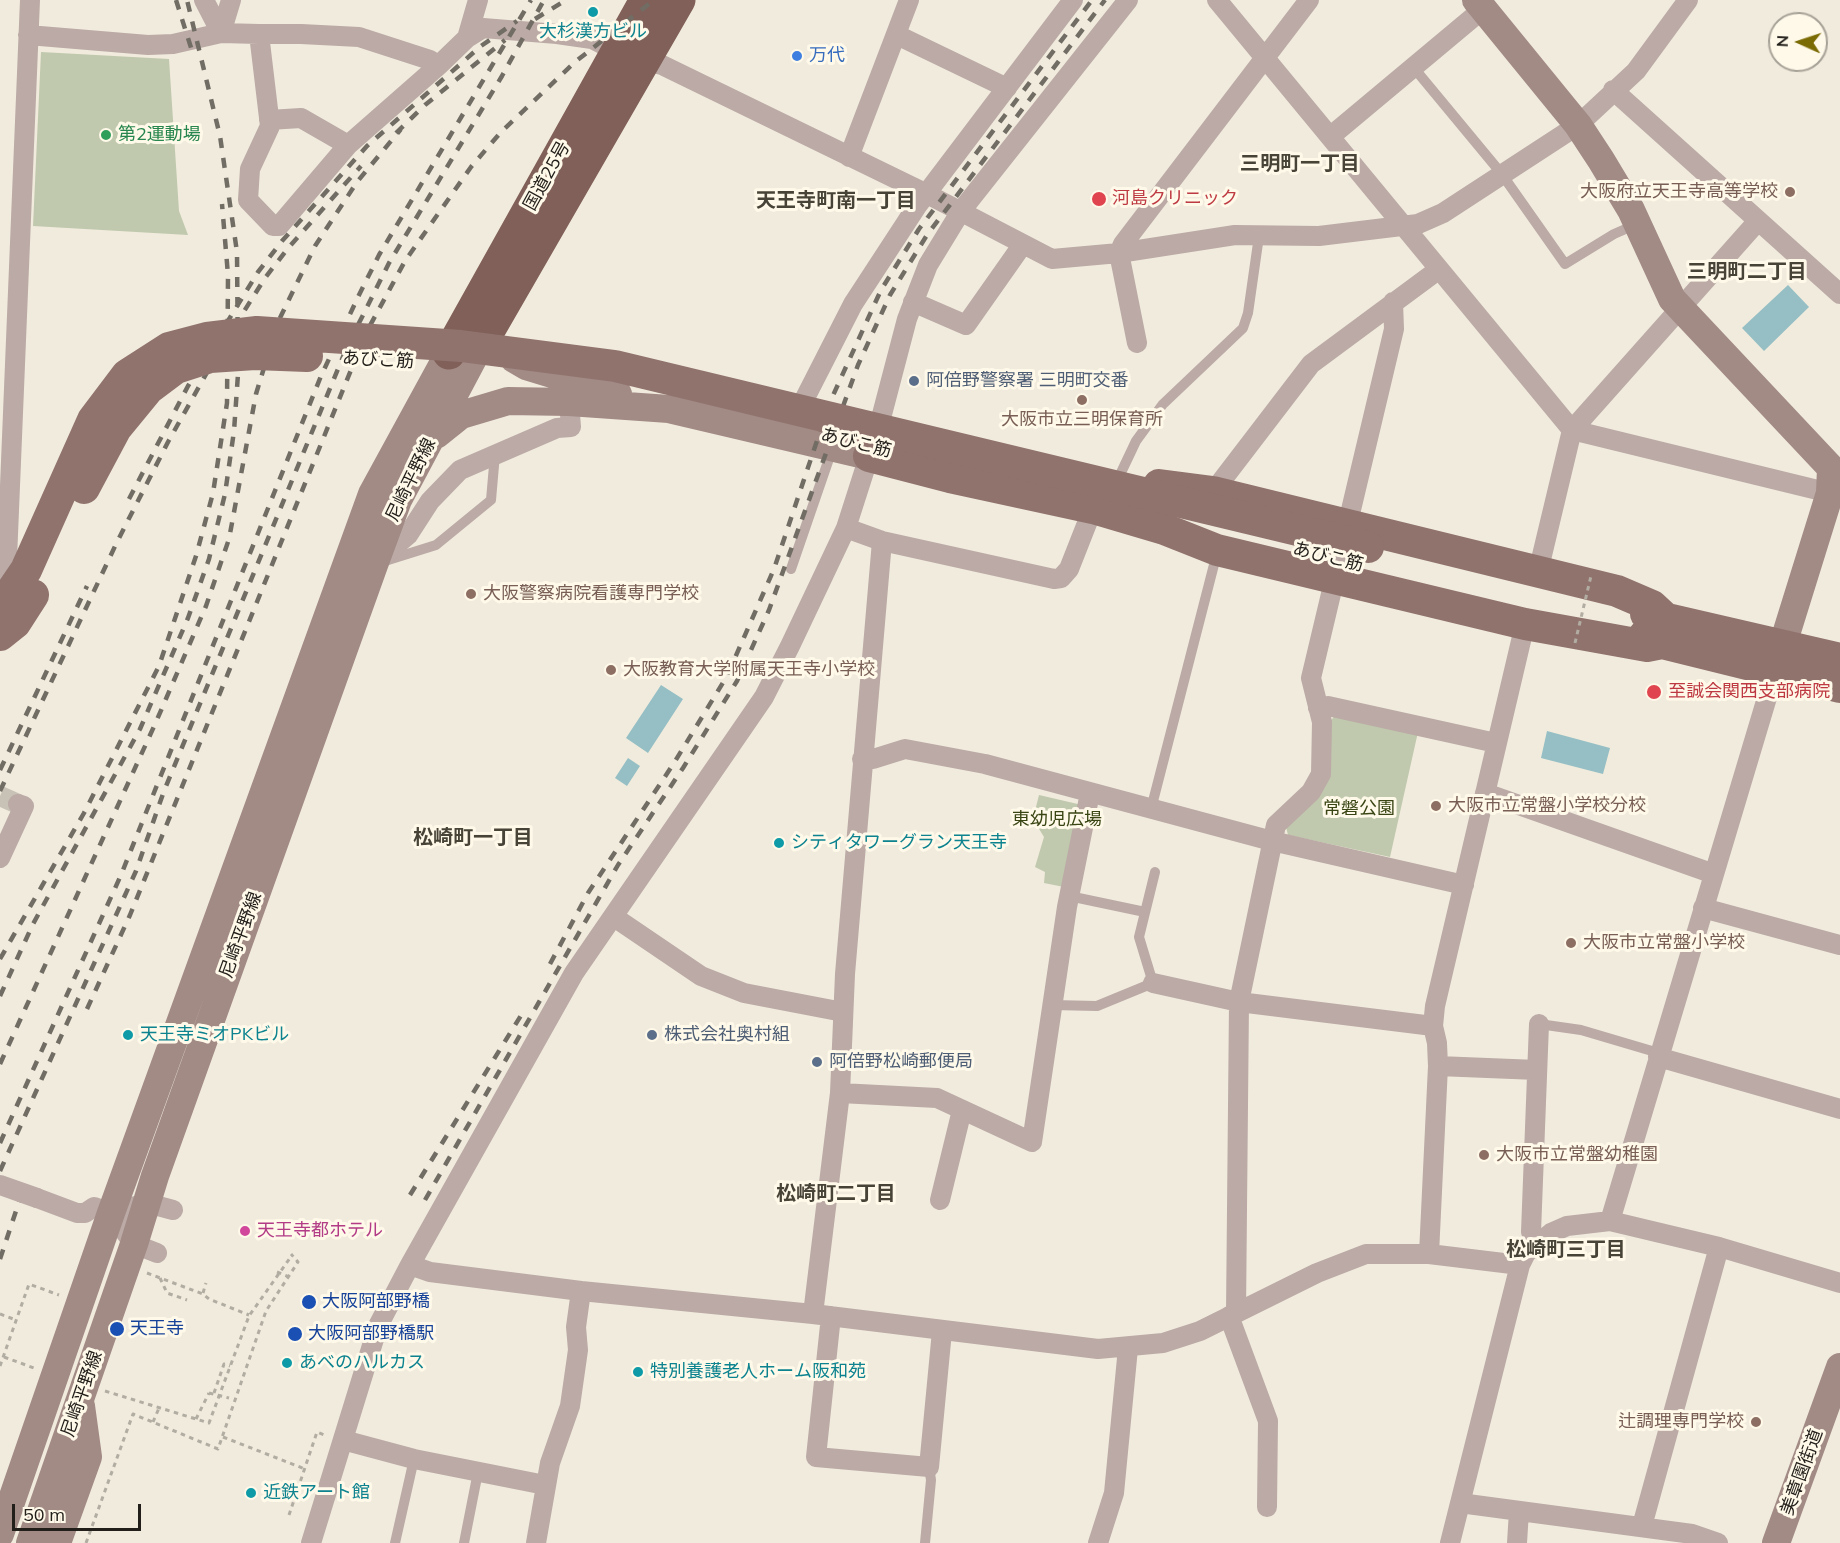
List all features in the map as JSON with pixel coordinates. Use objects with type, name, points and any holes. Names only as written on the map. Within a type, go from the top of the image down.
[{"type":"highway","name":"国道25号","points":[[483,340],[631,56],[646,0]]},
{"type":"highway","name":"国道25号","points":[[449,352],[475,305],[631,56],[679,0]]},
{"type":"main road","name":"あびこ筋","points":[[0,608],[26,570],[93,420],[127,375],[169,348],[207,338],[257,332],[461,346],[615,366],[1779,658],[1840,687]]},
{"type":"main road","name":"あびこ筋","points":[[0,635],[15,623],[44,579],[92,471],[116,428],[148,389],[176,368],[210,357],[255,354],[453,364],[611,386],[1366,556]]},
{"type":"main road","points":[[868,456],[950,477],[1093,508],[1164,529],[1217,549],[1525,624],[1647,645],[1664,631],[1652,606],[1617,591],[1213,492],[1118,479],[880,422]]},
{"type":"main road","name":"あびこ筋","points":[[1779,658],[1840,659]]},
{"type":"street","points":[[0,597],[6,583],[30,0]]},
{"type":"street","points":[[204,0],[221,33]]},
{"type":"street","points":[[221,33],[231,0]]},
{"type":"street","points":[[467,38],[478,0]]},
{"type":"street","points":[[849,157],[909,0]]},
{"type":"street","points":[[802,404],[853,304],[927,194],[1073,0]]},
{"type":"street","points":[[311,1543],[378,1326],[410,1265],[574,973],[764,697],[846,528],[880,422],[913,302],[928,265],[961,211],[1128,0]]},
{"type":"street","points":[[1216,0],[1406,226],[1438,270],[1572,430],[1834,482]]},
{"type":"street","points":[[1137,343],[1119,254],[1123,243],[1309,0]]},
{"type":"street","points":[[259,34],[270,126],[250,169],[248,200],[273,226],[279,226],[348,145],[467,38],[483,28],[592,39],[631,56],[662,65],[927,194],[1052,259],[1119,254],[1235,235],[1319,236],[1418,224],[1443,213],[1501,173],[1578,125],[1636,71],[1688,0]]},
{"type":"street","points":[[1331,136],[1414,68],[1479,4],[1578,125],[1607,170],[1637,224],[1672,299],[1831,468],[1834,482],[1610,1221]]},
{"type":"street","points":[[28,35],[148,45],[173,44],[221,33],[359,37],[430,60],[438,66]]},
{"type":"street","points":[[897,35],[1007,88]]},
{"type":"street","points":[[1613,90],[1757,222],[1840,294]]},
{"type":"street","points":[[269,120],[301,118],[348,145]]},
{"type":"street","points":[[1538,572],[1572,430],[1757,222]]},
{"type":"street","points":[[913,302],[966,325],[1023,244]]},
{"type":"street","points":[[1213,492],[1311,364],[1438,270]]},
{"type":"street","points":[[1268,1507],[1268,1421],[1233,1314],[1239,1002],[1276,825],[1311,792],[1321,774],[1323,742],[1311,678],[1394,329],[1393,302]]},
{"type":"street","points":[[475,305],[483,340],[526,366],[669,410],[868,456]]},
{"type":"street","points":[[449,352],[483,340],[731,388],[880,422]]},
{"type":"street","name":"尼崎平野線","points":[[0,1534],[102,1210],[361,561],[398,500],[483,340]]},
{"type":"street","name":"尼崎平野線","points":[[30,1543],[92,1396],[160,1206],[361,561],[372,494],[449,352]]},
{"type":"street","points":[[432,438],[461,415],[508,400],[669,410]]},
{"type":"street","points":[[361,561],[408,535],[430,501],[460,470],[545,434],[571,427],[569,402]]},
{"type":"street","points":[[846,528],[882,541],[1054,579],[1061,578],[1069,569],[1093,508],[1118,479]]},
{"type":"street","points":[[882,541],[862,759],[843,1012],[840,1093],[822,1315],[816,1457],[928,1467],[942,1331]]},
{"type":"street","points":[[1429,1254],[1438,1066],[1433,1026],[1435,1006],[1525,624]]},
{"type":"street","points":[[1318,708],[1328,706],[1496,743]]},
{"type":"street","points":[[862,759],[873,759],[905,749],[985,764],[1272,841],[1464,885]]},
{"type":"street","points":[[840,1093],[937,1098],[1032,1142],[1069,896],[1090,793]]},
{"type":"street","points":[[1485,793],[1714,874]]},
{"type":"street","points":[[0,858],[24,806],[18,804]]},
{"type":"street","points":[[1704,908],[1840,945]]},
{"type":"street","points":[[614,917],[701,976],[744,993],[843,1012]]},
{"type":"street","points":[[1153,983],[1239,1002],[1433,1026]]},
{"type":"street","points":[[1538,1245],[1531,1232],[1539,1024]]},
{"type":"street","points":[[1659,1057],[1840,1109]]},
{"type":"street","points":[[1438,1066],[1537,1070]]},
{"type":"street","points":[[940,1200],[962,1110]]},
{"type":"street","points":[[0,1185],[77,1213],[160,1206]]},
{"type":"street","points":[[102,1210],[146,1248]]},
{"type":"street","points":[[1449,1543],[1520,1265],[1526,1253],[1551,1233],[1567,1226],[1610,1221],[1719,1247],[1840,1282]]},
{"type":"street","points":[[1642,1526],[1719,1247]]},
{"type":"street","points":[[410,1265],[430,1272],[581,1291],[822,1315],[1098,1349],[1163,1343],[1200,1331],[1317,1273],[1366,1254],[1429,1254],[1520,1265]]},
{"type":"street","points":[[536,1543],[550,1463],[570,1406],[578,1350],[576,1327],[581,1291]]},
{"type":"street","points":[[1098,1543],[1114,1493],[1128,1348]]},
{"type":"street","name":"美章園街道","points":[[1776,1543],[1840,1367]]},
{"type":"street","points":[[57,1543],[87,1458],[92,1396]]},
{"type":"street","points":[[343,1440],[414,1458],[545,1485]]},
{"type":"street","points":[[1460,1503],[1642,1526],[1718,1543]]},
{"type":"street","points":[[1517,1543],[1520,1511]]},
{"type":"lane","points":[[1414,68],[1501,173],[1565,264],[1614,234],[1637,224]]},
{"type":"lane","points":[[1118,479],[1136,441],[1163,404],[1243,328],[1248,313],[1260,236]]},
{"type":"lane","points":[[791,569],[834,447]]},
{"type":"lane","points":[[361,561],[436,545],[491,500],[495,454]]},
{"type":"lane","points":[[1151,809],[1217,549]]},
{"type":"lane","points":[[1053,1005],[1097,1006],[1153,983],[1139,937],[1155,872]]},
{"type":"lane","points":[[1069,896],[1145,912]]},
{"type":"lane","points":[[1539,1024],[1581,1030],[1652,1051],[1659,1057]]},
{"type":"lane","points":[[395,1543],[414,1458]]},
{"type":"lane","points":[[926,1543],[931,1480],[928,1467]]},
{"type":"lane","points":[[464,1543],[478,1472]]},
{"type":"path","points":[[1575,643],[1591,576]]},
{"type":"path","points":[[86,1543],[133,1414],[218,1449],[223,1437],[231,1399],[266,1311],[298,1262],[290,1256],[249,1316],[209,1424],[196,1417],[159,1408],[92,1396]]},
{"type":"path","points":[[146,1272],[203,1294],[209,1299],[249,1316]]},
{"type":"path","points":[[277,1272],[289,1277]]},
{"type":"path","points":[[160,1278],[167,1293],[187,1300]]},
{"type":"path","points":[[203,1294],[206,1283]]},
{"type":"path","points":[[0,1365],[28,1284],[61,1295]]},
{"type":"path","points":[[0,1314],[16,1320]]},
{"type":"path","points":[[4,1357],[34,1368],[34,1359]]},
{"type":"path","points":[[214,1393],[224,1366],[230,1366]]},
{"type":"path","points":[[196,1417],[209,1393],[231,1399]]},
{"type":"path","points":[[153,1422],[159,1408]]},
{"type":"path","points":[[223,1437],[305,1469]]},
{"type":"path","points":[[289,1515],[315,1439]]},
{"type":"green space","name":"第2運動場","points":[[41,52],[169,59],[179,211],[188,235],[33,226]]},
{"type":"green space","name":"常磐公園","points":[[1336,714],[1418,732],[1390,857],[1288,835],[1285,823],[1301,813],[1324,788],[1329,773],[1329,723]]},
{"type":"green space","name":"東幼児広場","points":[[1039,795],[1082,805],[1064,887],[1044,883],[1045,872],[1035,867],[1044,837],[1033,819]]},
{"type":"water","points":[[1788,285],[1809,307],[1764,351],[1742,328]]},
{"type":"water","points":[[661,685],[683,699],[648,753],[626,738]]},
{"type":"water","points":[[1547,731],[1610,748],[1603,774],[1541,758]]},
{"type":"water","points":[[628,758],[640,766],[627,786],[615,778]]},
{"type":"tunnel","points":[[0,796],[18,804]]},
{"type":"railway","points":[[176,0],[193,54]]},
{"type":"railway","points":[[0,996],[33,924],[140,729],[188,618],[209,559],[225,494],[234,431],[238,374],[237,252],[220,136],[187,0]]},
{"type":"railway","points":[[0,1143],[121,875],[321,376],[379,255],[531,0]]},
{"type":"railway","points":[[0,1171],[136,871],[164,791],[347,347],[389,263],[502,76],[544,0]]},
{"type":"railway","points":[[535,19],[566,0]]},
{"type":"railway","points":[[87,1009],[130,915],[366,333],[405,261],[471,167],[501,132],[575,62],[654,0]]},
{"type":"railway","points":[[550,964],[588,893],[674,763],[727,676],[774,569],[830,402],[881,290],[919,229],[1092,0]]},
{"type":"railway","points":[[425,1200],[618,865],[683,768],[737,681],[769,610],[858,365],[890,295],[927,235],[1105,0]]},
{"type":"railway","points":[[129,499],[188,386],[258,272],[282,241],[367,146],[481,46],[517,21]]},
{"type":"railway","points":[[396,133],[425,105],[505,40]]},
{"type":"railway","points":[[0,1064],[156,722],[206,606],[229,539],[256,394],[278,322],[315,246],[357,182],[401,129]]},
{"type":"railway","points":[[0,791],[117,542],[168,442],[219,351],[265,278],[289,247],[361,166]]},
{"type":"railway","points":[[0,959],[84,813],[159,666],[196,556],[213,493],[227,403],[228,275],[222,204]]},
{"type":"railway","points":[[0,770],[87,586]]},
{"type":"railway","points":[[410,1195],[525,1009]]},
{"type":"railway","points":[[0,1259],[20,1199]]},
{"type":"place","name":"大杉漢方ビル","points":[[593,12]]},
{"type":"place","name":"万代","points":[[797,56]]},
{"type":"place","name":"第2運動場","points":[[106,135]]},
{"type":"place","name":"大阪府立天王寺高等学校","points":[[1790,192]]},
{"type":"place","name":"河島クリニック","points":[[1099,199]]},
{"type":"place","name":"阿倍野警察署 三明町交番","points":[[914,381]]},
{"type":"place","name":"大阪市立三明保育所","points":[[1082,400]]},
{"type":"place","name":"大阪警察病院看護専門学校","points":[[471,594]]},
{"type":"place","name":"大阪教育大学附属天王寺小学校","points":[[611,670]]},
{"type":"place","name":"至誠会関西支部病院","points":[[1654,692]]},
{"type":"place","name":"大阪市立常盤小学校分校","points":[[1436,806]]},
{"type":"place","name":"シティタワーグラン天王寺","points":[[779,843]]},
{"type":"place","name":"大阪市立常盤小学校","points":[[1571,943]]},
{"type":"place","name":"天王寺ミオPKビル","points":[[128,1035]]},
{"type":"place","name":"株式会社奥村組","points":[[652,1035]]},
{"type":"place","name":"阿倍野松崎郵便局","points":[[817,1062]]},
{"type":"place","name":"大阪市立常盤幼稚園","points":[[1484,1155]]},
{"type":"place","name":"天王寺都ホテル","points":[[245,1231]]},
{"type":"place","name":"大阪阿部野橋","points":[[309,1302]]},
{"type":"place","name":"天王寺","points":[[117,1329]]},
{"type":"place","name":"大阪阿部野橋駅","points":[[295,1334]]},
{"type":"place","name":"あべのハルカス","points":[[287,1363]]},
{"type":"place","name":"特別養護老人ホーム阪和苑","points":[[638,1372]]},
{"type":"place","name":"辻調理専門学校","points":[[1756,1422]]},
{"type":"place","name":"近鉄アート館","points":[[251,1493]]},
{"type":"district","name":"三明町一丁目","points":[[1300,164]]},
{"type":"district","name":"天王寺町南一丁目","points":[[836,201]]},
{"type":"district","name":"三明町二丁目","points":[[1747,272]]},
{"type":"district","name":"松崎町一丁目","points":[[473,838]]},
{"type":"district","name":"松崎町二丁目","points":[[836,1194]]},
{"type":"district","name":"松崎町三丁目","points":[[1566,1250]]}]
